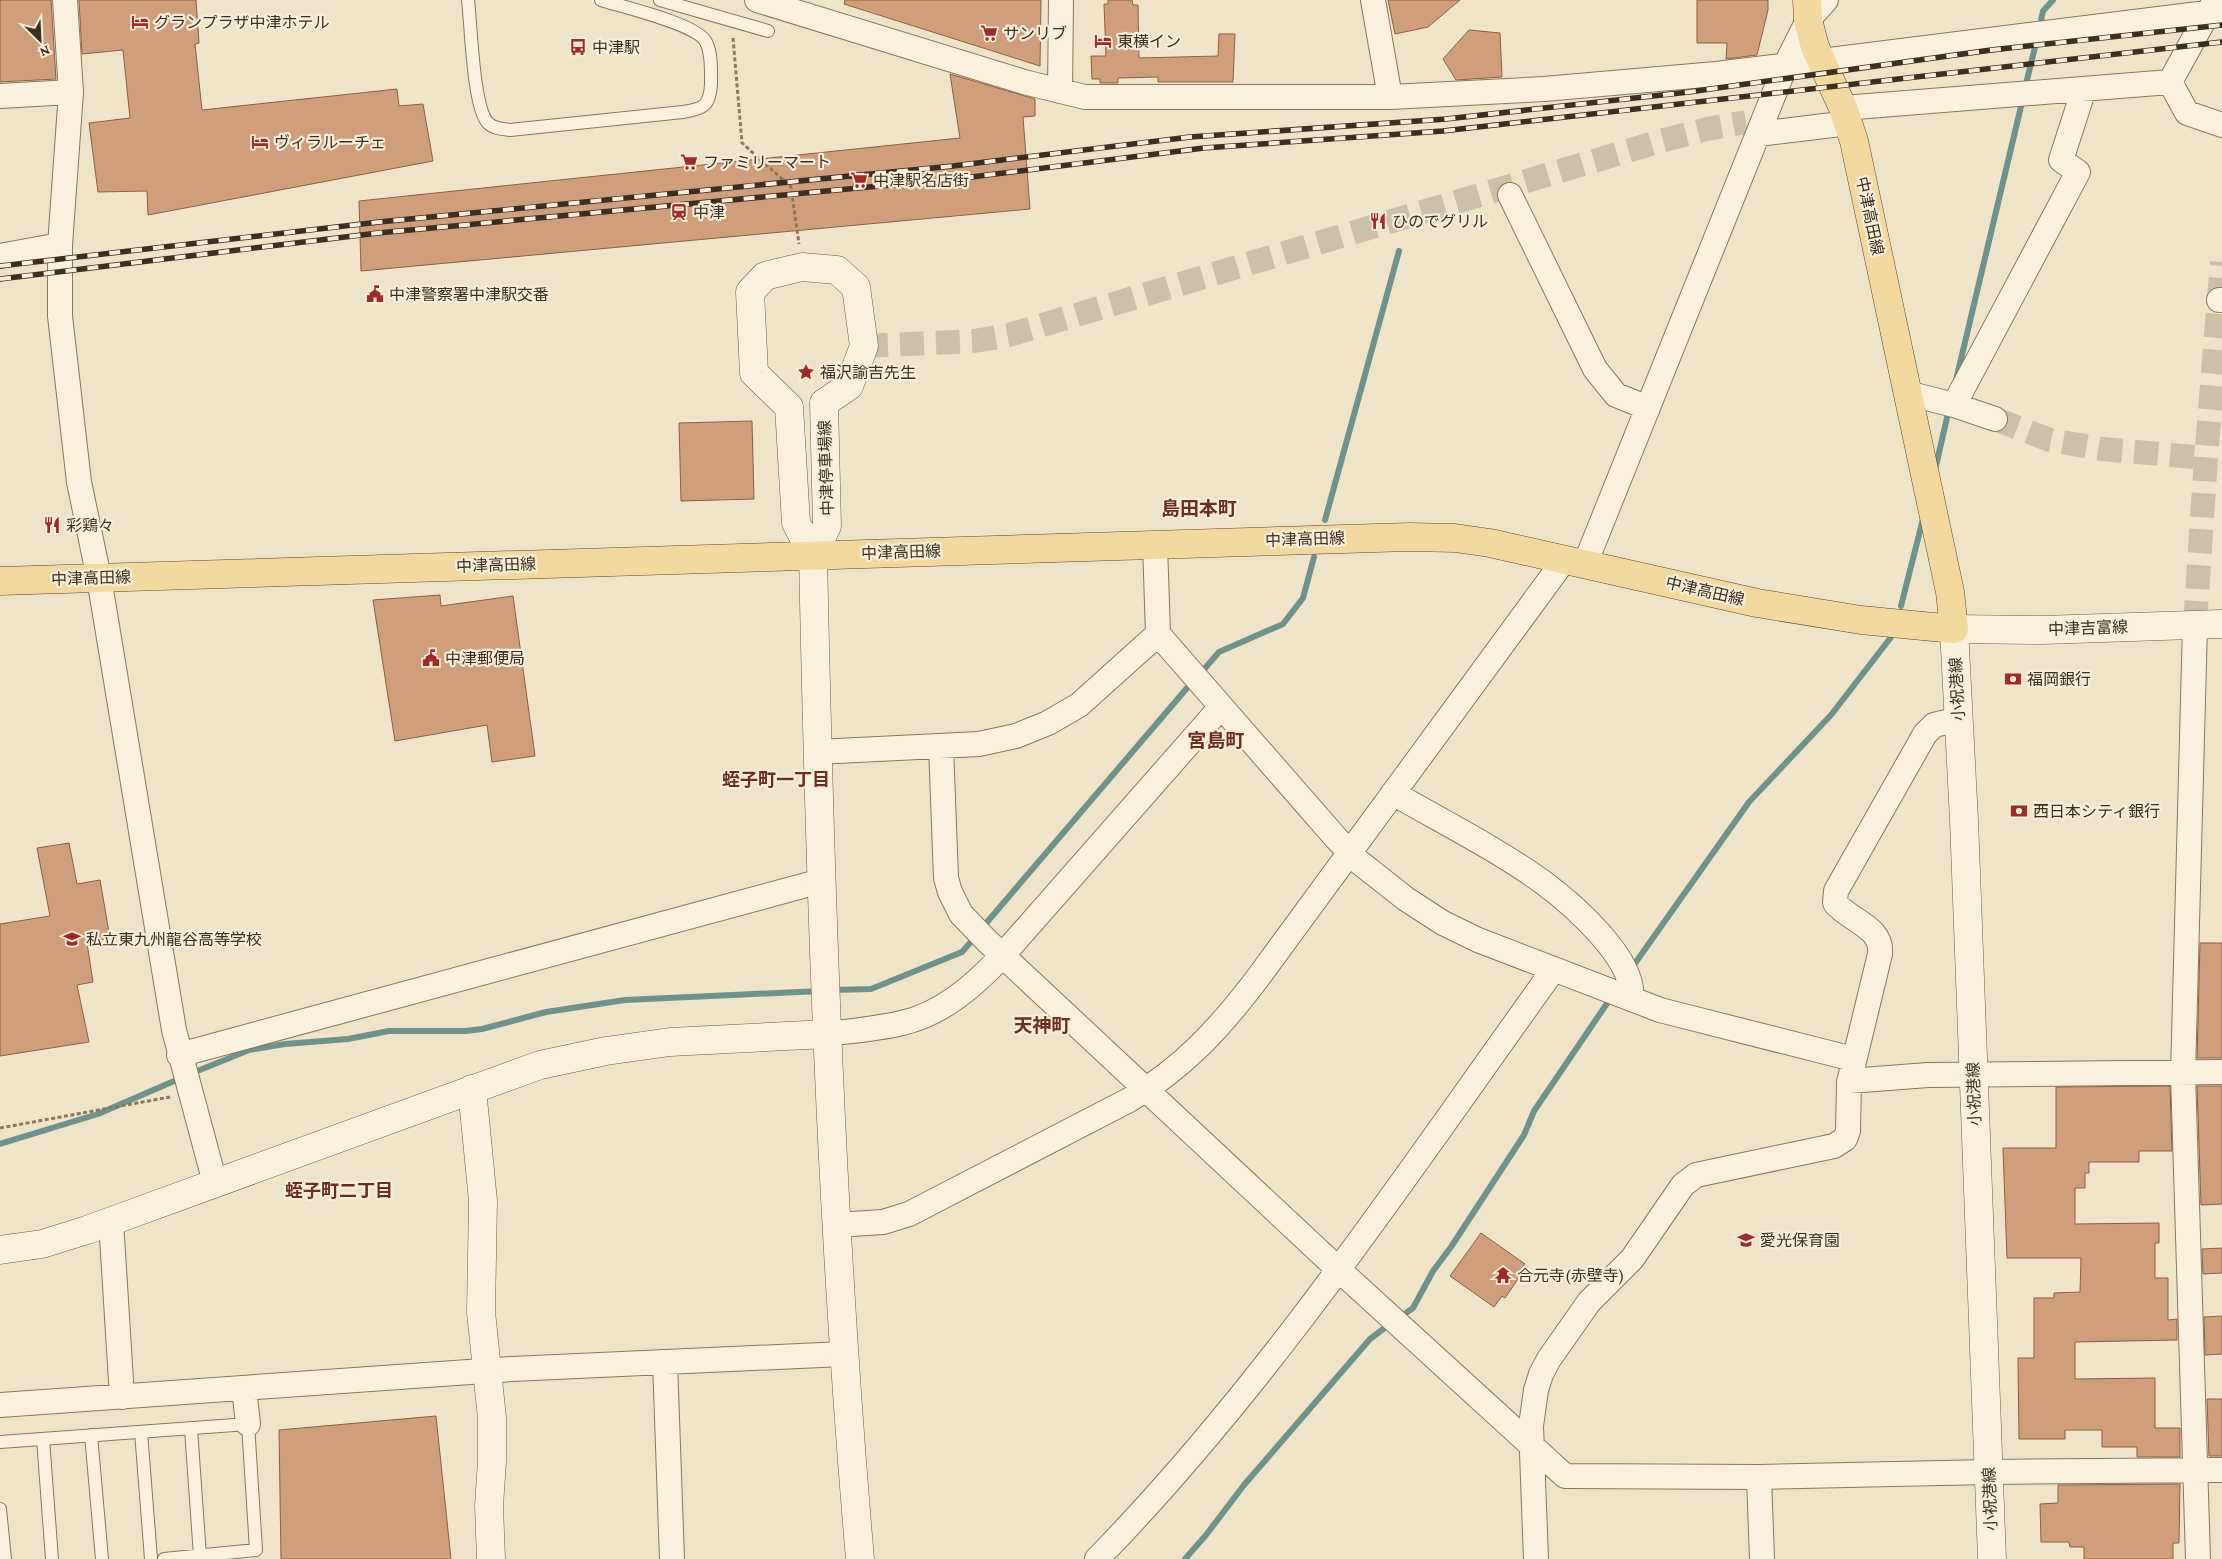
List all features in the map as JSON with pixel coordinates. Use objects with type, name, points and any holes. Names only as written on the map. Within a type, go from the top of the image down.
[{"type":"main road","name":"中津高田線","points":[[0,581],[1352,537],[1456,538],[1490,543],[1757,604],[1860,620],[1954,629],[1950,592],[1846,116],[1815,47],[1807,10]]},
{"type":"street","points":[[66,0],[72,92],[60,245],[60,316],[66,381],[79,482],[99,578],[180,1059],[215,1183]]},
{"type":"street","points":[[756,0],[1085,97],[1390,97],[1544,90],[1653,80],[1821,60],[2215,8]]},
{"type":"street","points":[[1060,91],[1061,0]]},
{"type":"street","points":[[1373,0],[1390,97]]},
{"type":"street","points":[[836,1225],[883,1222],[909,1214],[1145,1090],[1194,1054],[1221,1024],[1257,979],[1393,793],[1575,562],[1648,408],[1807,10],[1826,0]]},
{"type":"street","points":[[2170,82],[2215,8]]},
{"type":"street","points":[[1758,134],[1846,116],[2084,89],[2170,82]]},
{"type":"street","points":[[2170,82],[2188,113],[2222,125]]},
{"type":"street","points":[[1954,405],[2078,172],[2061,160],[2084,89]]},
{"type":"street","points":[[0,96],[72,92]]},
{"type":"street","points":[[1510,195],[1595,370],[1616,394],[1648,408]]},
{"type":"street","points":[[0,256],[60,245]]},
{"type":"street","name":"中津停車場線","points":[[802,267],[837,270],[856,287],[864,346],[849,386],[824,403],[828,526],[813,555],[796,523],[789,407],[754,373],[750,292],[766,276],[802,267]]},
{"type":"street","points":[[1907,393],[1954,405],[1995,419]]},
{"type":"street","points":[[1155,544],[1158,634],[1350,852],[1392,888],[1443,923],[1478,940],[1631,999],[1851,1070],[1974,1074],[2183,1074],[2222,1072]]},
{"type":"street","points":[[813,555],[826,1034],[844,1354],[860,1559]]},
{"type":"street","name":"中津吉富線","points":[[1954,629],[2043,630],[2222,624]]},
{"type":"street","points":[[2195,625],[2183,1074],[2198,1559]]},
{"type":"street","name":"小祝港線","points":[[1954,629],[1974,1074],[1992,1559]]},
{"type":"street","points":[[817,752],[941,746],[998,741],[1024,734],[1064,715],[1089,696],[1158,634]]},
{"type":"street","points":[[0,1250],[42,1244],[111,1221],[540,1065],[636,1046],[670,1042],[826,1034],[880,1028],[918,1018],[957,997],[1002,956],[1221,707]]},
{"type":"street","points":[[1536,1559],[1531,1426],[1536,1390],[1549,1359],[1593,1297],[1632,1258],[1683,1185],[1696,1175],[1840,1143],[1845,1140],[1848,1131],[1851,1070],[1880,954],[1880,944],[1872,931],[1844,913],[1835,903],[1836,891],[1925,734],[1934,725],[1959,719]]},
{"type":"street","points":[[941,746],[944,865],[950,892],[961,914],[1002,956],[1145,1090],[1564,1476],[1759,1477],[1988,1472],[2196,1472],[2222,1470]]},
{"type":"street","points":[[1393,793],[1523,869],[1565,900],[1615,953],[1627,974],[1631,988],[1631,999]]},
{"type":"street","points":[[180,1059],[821,882]]},
{"type":"street","points":[[1097,1559],[1163,1489],[1204,1440],[1338,1269],[1554,969]]},
{"type":"street","points":[[472,1089],[483,1201],[481,1312],[492,1441],[489,1506],[491,1559]]},
{"type":"street","points":[[111,1221],[122,1396]]},
{"type":"street","points":[[0,1405],[487,1371],[844,1354]]},
{"type":"street","points":[[665,1362],[672,1559]]},
{"type":"street","points":[[244,1388],[248,1424]]},
{"type":"street","points":[[1759,1477],[1762,1559]]},
{"type":"lane","points":[[468,0],[480,104],[488,123],[497,128],[510,130],[683,112],[703,108],[707,103],[711,83],[709,51],[702,36],[686,26],[601,0]]},
{"type":"lane","points":[[660,0],[768,31]]},
{"type":"lane","points":[[0,1442],[248,1424],[256,1550],[164,1559]]},
{"type":"lane","points":[[191,1429],[200,1556]]},
{"type":"lane","points":[[141,1432],[150,1559]]},
{"type":"lane","points":[[91,1435],[102,1559]]},
{"type":"lane","points":[[43,1439],[52,1559]]},
{"type":"lane","points":[[0,1508],[5,1559]]},
{"type":"path","points":[[732,35],[742,143],[791,187],[802,267]]},
{"type":"path","points":[[0,1128],[190,1091]]},
{"type":"building","points":[[0,0],[51,0],[56,79],[0,82]]},
{"type":"building","name":"ヴィラルーチェ","points":[[79,0],[196,0],[199,43],[195,44],[202,110],[397,89],[399,106],[423,104],[433,161],[148,215],[147,191],[98,192],[89,123],[130,118],[123,50],[82,54]]},
{"type":"building","name":"サンリブ","points":[[845,0],[1041,0],[1040,66],[844,4]]},
{"type":"building","points":[[1108,0],[1132,0],[1133,5],[1138,5],[1139,58],[1218,56],[1219,34],[1235,34],[1233,82],[1158,82],[1158,77],[1118,78],[1118,83],[1100,83],[1100,79],[1092,79],[1091,56],[1106,56],[1104,4],[1108,4]]},
{"type":"building","points":[[1388,0],[1460,0],[1428,27],[1395,34]]},
{"type":"building","points":[[1697,0],[1768,0],[1768,10],[1757,55],[1726,59],[1727,43],[1697,43]]},
{"type":"building","points":[[1469,30],[1500,33],[1502,77],[1456,80],[1443,59]]},
{"type":"building","points":[[950,74],[1035,99],[1035,116],[1023,117],[1030,209],[361,271],[359,201],[960,138]]},
{"type":"building","points":[[752,421],[754,499],[681,501],[679,423]]},
{"type":"building","points":[[440,595],[441,606],[513,596],[535,756],[492,762],[487,725],[395,741],[373,600]]},
{"type":"building","points":[[69,843],[77,884],[100,880],[110,938],[87,943],[93,982],[77,985],[89,1042],[0,1056],[0,924],[50,916],[37,848]]},
{"type":"building","points":[[2200,943],[2222,943],[2222,1058],[2197,1058]]},
{"type":"building","points":[[2170,1086],[2172,1151],[2139,1151],[2139,1162],[2089,1162],[2089,1173],[2085,1173],[2085,1188],[2075,1188],[2075,1224],[2159,1223],[2159,1243],[2155,1243],[2155,1278],[2168,1278],[2168,1320],[2177,1319],[2177,1340],[2075,1342],[2075,1379],[2155,1378],[2155,1428],[2180,1428],[2180,1457],[2137,1457],[2137,1447],[2102,1447],[2102,1430],[2065,1430],[2065,1439],[2019,1439],[2018,1358],[2034,1358],[2034,1298],[2054,1298],[2054,1293],[2080,1292],[2081,1258],[2007,1258],[2003,1148],[2056,1148],[2056,1087]]},
{"type":"building","points":[[2197,1086],[2222,1086],[2222,1204],[2201,1205]]},
{"type":"building","points":[[1481,1233],[1525,1264],[1517,1274],[1520,1276],[1505,1298],[1502,1296],[1494,1307],[1450,1276]]},
{"type":"building","points":[[2222,1248],[2222,1273],[2203,1274],[2202,1249]]},
{"type":"building","points":[[2222,1316],[2222,1354],[2205,1355],[2204,1317]]},
{"type":"building","points":[[2207,1399],[2222,1399],[2222,1456],[2209,1456]]},
{"type":"building","points":[[436,1416],[451,1559],[281,1559],[279,1430]]},
{"type":"building","points":[[2180,1484],[2179,1543],[2173,1543],[2173,1559],[2084,1559],[2084,1547],[2070,1547],[2069,1542],[2041,1542],[2040,1504],[2058,1503],[2058,1485]]},
{"type":"waterway","points":[[2039,30],[2043,11],[2053,0]]},
{"type":"waterway","points":[[2025,88],[2037,39]]},
{"type":"waterway","points":[[1956,380],[2023,98]]},
{"type":"waterway","points":[[1325,520],[1399,251]]},
{"type":"waterway","points":[[1935,470],[1949,409]]},
{"type":"waterway","points":[[1901,606],[1923,519]]},
{"type":"waterway","points":[[1200,674],[1219,652],[1283,624],[1303,598],[1314,557]]},
{"type":"waterway","points":[[1631,969],[1749,802],[1831,715],[1895,632]]},
{"type":"waterway","points":[[982,928],[1193,681]]},
{"type":"waterway","points":[[833,990],[871,989],[962,952],[976,936]]},
{"type":"waterway","points":[[190,1074],[249,1050],[285,1044],[348,1039],[389,1031],[466,1031],[482,1029],[546,1012],[625,1000],[820,991]]},
{"type":"waterway","points":[[1399,1318],[1413,1308],[1433,1271],[1451,1247],[1524,1135],[1534,1111],[1612,996]]},
{"type":"waterway","points":[[0,1144],[98,1114],[181,1078]]},
{"type":"waterway","points":[[1185,1559],[1244,1485],[1370,1339],[1391,1323]]},
{"type":"tunnel","points":[[864,346],[974,341],[1009,335],[1661,141],[1707,129],[1746,122]]},
{"type":"tunnel","points":[[2195,625],[2222,262]]},
{"type":"tunnel","points":[[1995,419],[2050,440],[2102,449],[2206,458]]},
{"type":"railway","points":[[0,266],[379,222],[953,166],[1190,137],[1446,119],[1689,92],[1991,50],[2222,25]]},
{"type":"railway","points":[[0,279],[378,233],[955,179],[1204,148],[1443,131],[2222,42]]},
{"type":"place","name":"グランプラザ中津ホテル","points":[[140,22]]},
{"type":"place","name":"サンリブ","points":[[989,33]]},
{"type":"place","name":"東横イン","points":[[1103,41]]},
{"type":"place","name":"中津駅","points":[[578,47]]},
{"type":"place","name":"ヴィラルーチェ","points":[[260,142]]},
{"type":"place","name":"ファミリーマート","points":[[689,162]]},
{"type":"place","name":"中津駅名店街","points":[[859,180]]},
{"type":"place","name":"中津","points":[[679,212]]},
{"type":"place","name":"ひのでグリル","points":[[1378,221]]},
{"type":"place","name":"中津警察署中津駅交番","points":[[375,294]]},
{"type":"place","name":"福沢諭吉先生","points":[[806,372]]},
{"type":"place","name":"彩鶏々","points":[[52,525]]},
{"type":"place","name":"中津郵便局","points":[[431,658]]},
{"type":"place","name":"福岡銀行","points":[[2013,679]]},
{"type":"place","name":"西日本シティ銀行","points":[[2019,811]]},
{"type":"place","name":"私立東九州龍谷高等学校","points":[[72,939]]},
{"type":"place","name":"愛光保育園","points":[[1746,1240]]},
{"type":"place","name":"合元寺(赤壁寺)","points":[[1503,1275]]},
{"type":"district","name":"島田本町","points":[[1199,508]]},
{"type":"district","name":"宮島町","points":[[1216,740]]},
{"type":"district","name":"蛭子町一丁目","points":[[776,780]]},
{"type":"district","name":"天神町","points":[[1042,1025]]},
{"type":"district","name":"蛭子町二丁目","points":[[339,1191]]}]
